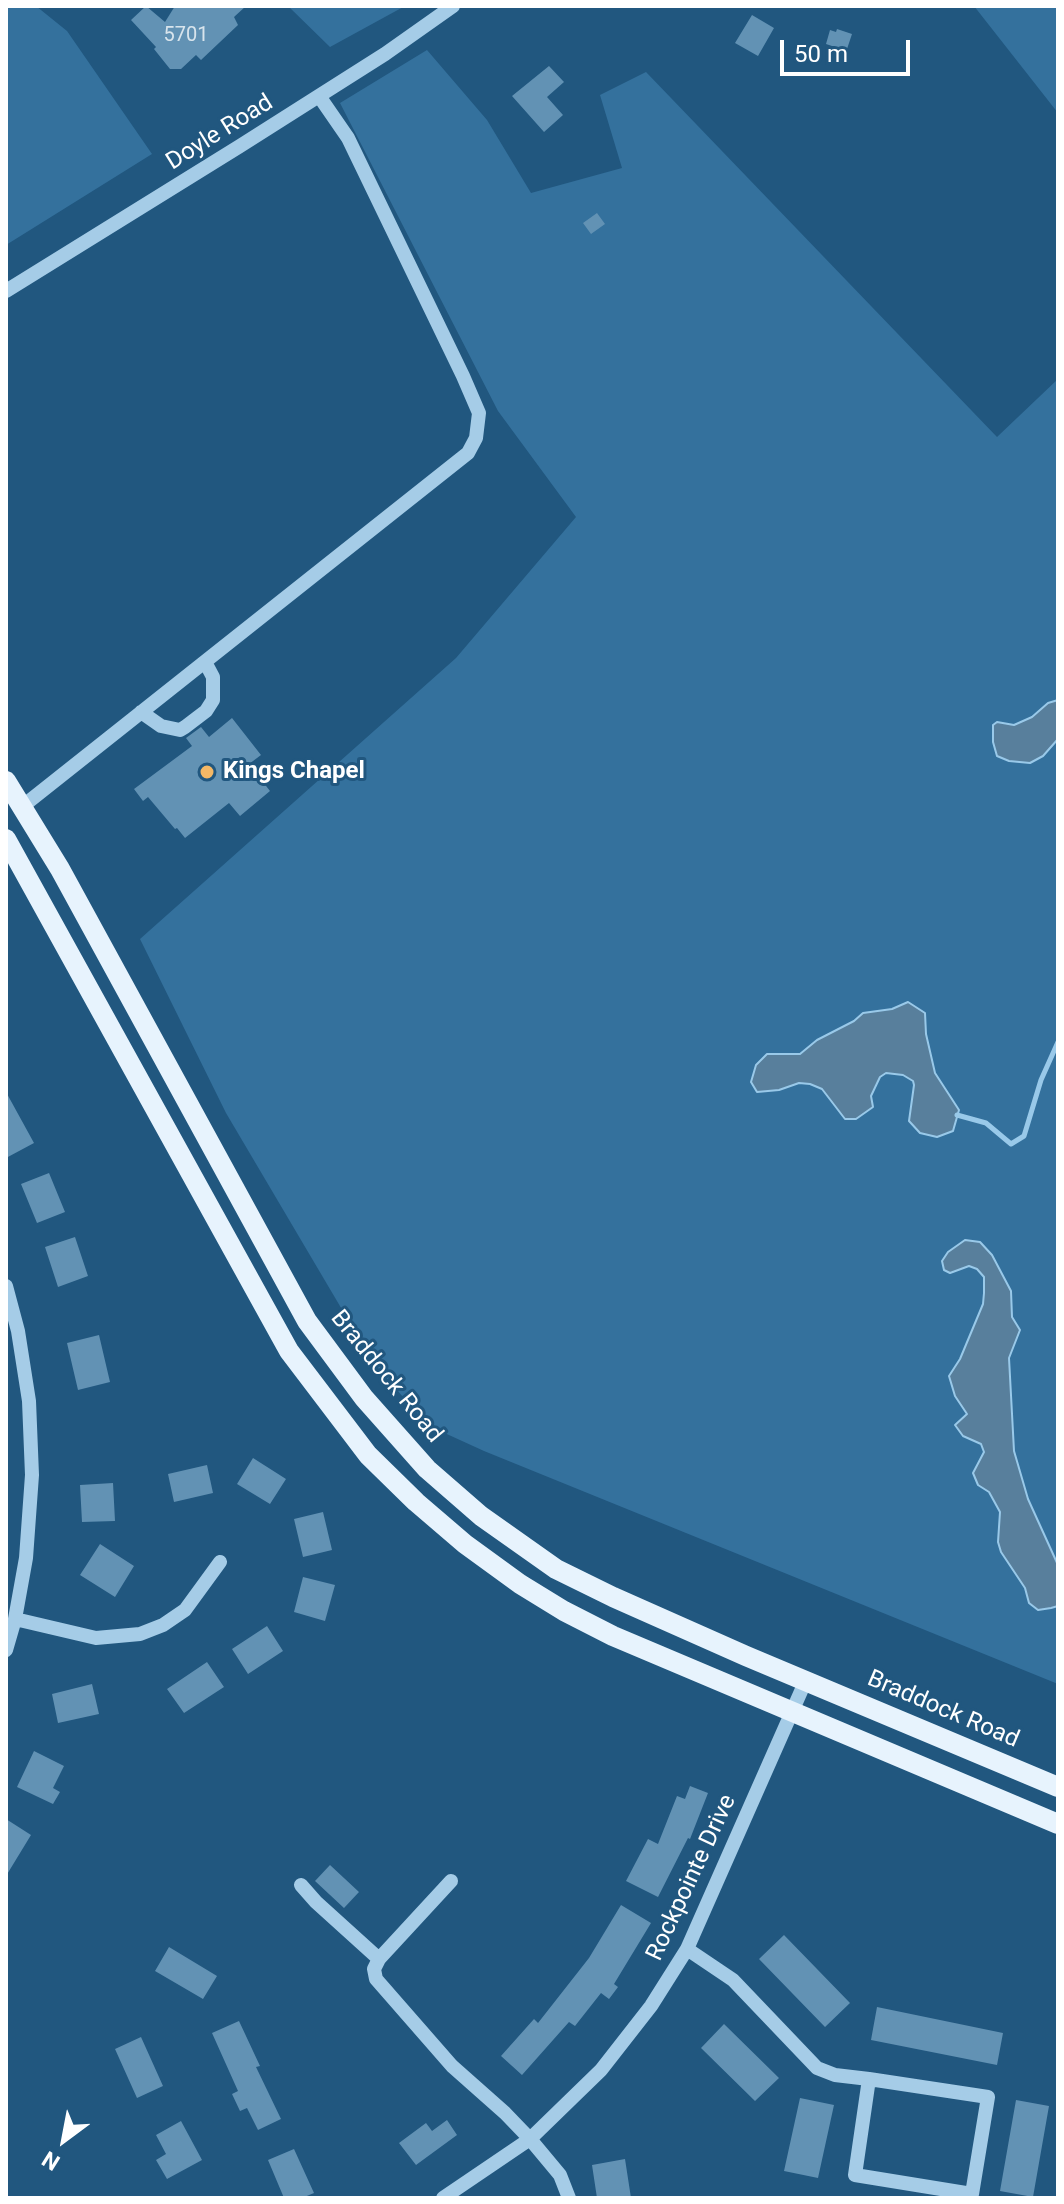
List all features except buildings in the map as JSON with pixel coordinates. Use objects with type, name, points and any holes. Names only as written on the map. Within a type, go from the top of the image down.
[{"type":"main road","name":"Braddock Road","points":[[6,781],[60,869],[307,1321],[336,1363],[396,1437],[427,1469],[481,1516],[556,1569],[613,1597],[1058,1787]]},
{"type":"main road","points":[[6,839],[289,1351],[368,1455],[465,1544],[564,1611],[613,1636],[1058,1824]]},
{"type":"street","name":"Doyle Road","points":[[6,291],[319,96],[453,6]]},
{"type":"street","points":[[23,806],[468,453],[476,438],[479,413],[463,376],[348,138],[319,96]]},
{"type":"street","points":[[141,712],[154,723],[180,730],[206,711],[213,700],[213,677],[205,662]]},
{"type":"street","points":[[6,1286],[18,1331],[31,1438],[30,1515],[15,1619],[6,1650]]},
{"type":"street","points":[[15,1619],[96,1638],[140,1634],[163,1625],[185,1610],[220,1562]]},
{"type":"street","name":"Rockpointe Drive","points":[[443,2198],[530,2139],[601,2070],[627,2039],[687,1949],[806,1680]]},
{"type":"street","points":[[451,1881],[379,1959],[374,1969],[381,1988],[452,2066],[530,2139],[560,2175],[569,2198]]},
{"type":"street","points":[[301,1885],[379,1959]]},
{"type":"street","points":[[687,1949],[733,1980],[817,2068],[835,2075],[869,2079],[988,2097],[972,2194],[855,2175],[869,2079]]},
{"type":"shaded area","points":[[6,6],[36,6],[67,31],[152,154],[6,245]]},
{"type":"shaded area","points":[[288,6],[405,6],[330,47]]},
{"type":"shaded area","points":[[974,6],[1058,6],[1058,113]]},
{"type":"shaded area","points":[[427,50],[487,120],[531,193],[622,168],[600,95],[646,72],[997,437],[1058,379],[1058,1684],[484,1451],[427,1425],[373,1362],[226,1113],[140,939],[456,658],[576,517],[498,411],[340,103]]},
{"type":"shaded area","points":[[1058,700],[1058,739],[1043,756],[1030,763],[1009,761],[997,756],[993,725],[997,722],[1014,725]]},
{"type":"shaded area","points":[[908,1002],[925,1013],[926,1034],[935,1073],[959,1110],[953,1131],[937,1137],[920,1133],[909,1121],[914,1085],[903,1075],[886,1073],[880,1077],[871,1096],[873,1107],[856,1119],[845,1119],[822,1089],[810,1084],[799,1083],[779,1090],[757,1092],[751,1082],[756,1065],[767,1054],[800,1054],[817,1040],[863,1013],[892,1009]]},
{"type":"shaded area","points":[[965,1240],[980,1242],[992,1255],[1011,1291],[1012,1317],[1020,1330],[1009,1358],[1014,1451],[1028,1499],[1058,1565],[1058,1606],[1051,1608],[1038,1610],[1029,1603],[1025,1588],[1001,1552],[998,1542],[1000,1512],[989,1492],[978,1485],[973,1473],[984,1452],[981,1444],[963,1436],[955,1425],[967,1414],[955,1396],[949,1376],[960,1359],[983,1304],[984,1277],[969,1266],[950,1273],[944,1270],[942,1261],[948,1252]]},
{"type":"waterway","points":[[957,1115],[986,1123],[1011,1144],[1024,1136],[1041,1080],[1058,1042]]},
{"type":"place","name":"Kings Chapel","points":[[207,772]]}]
